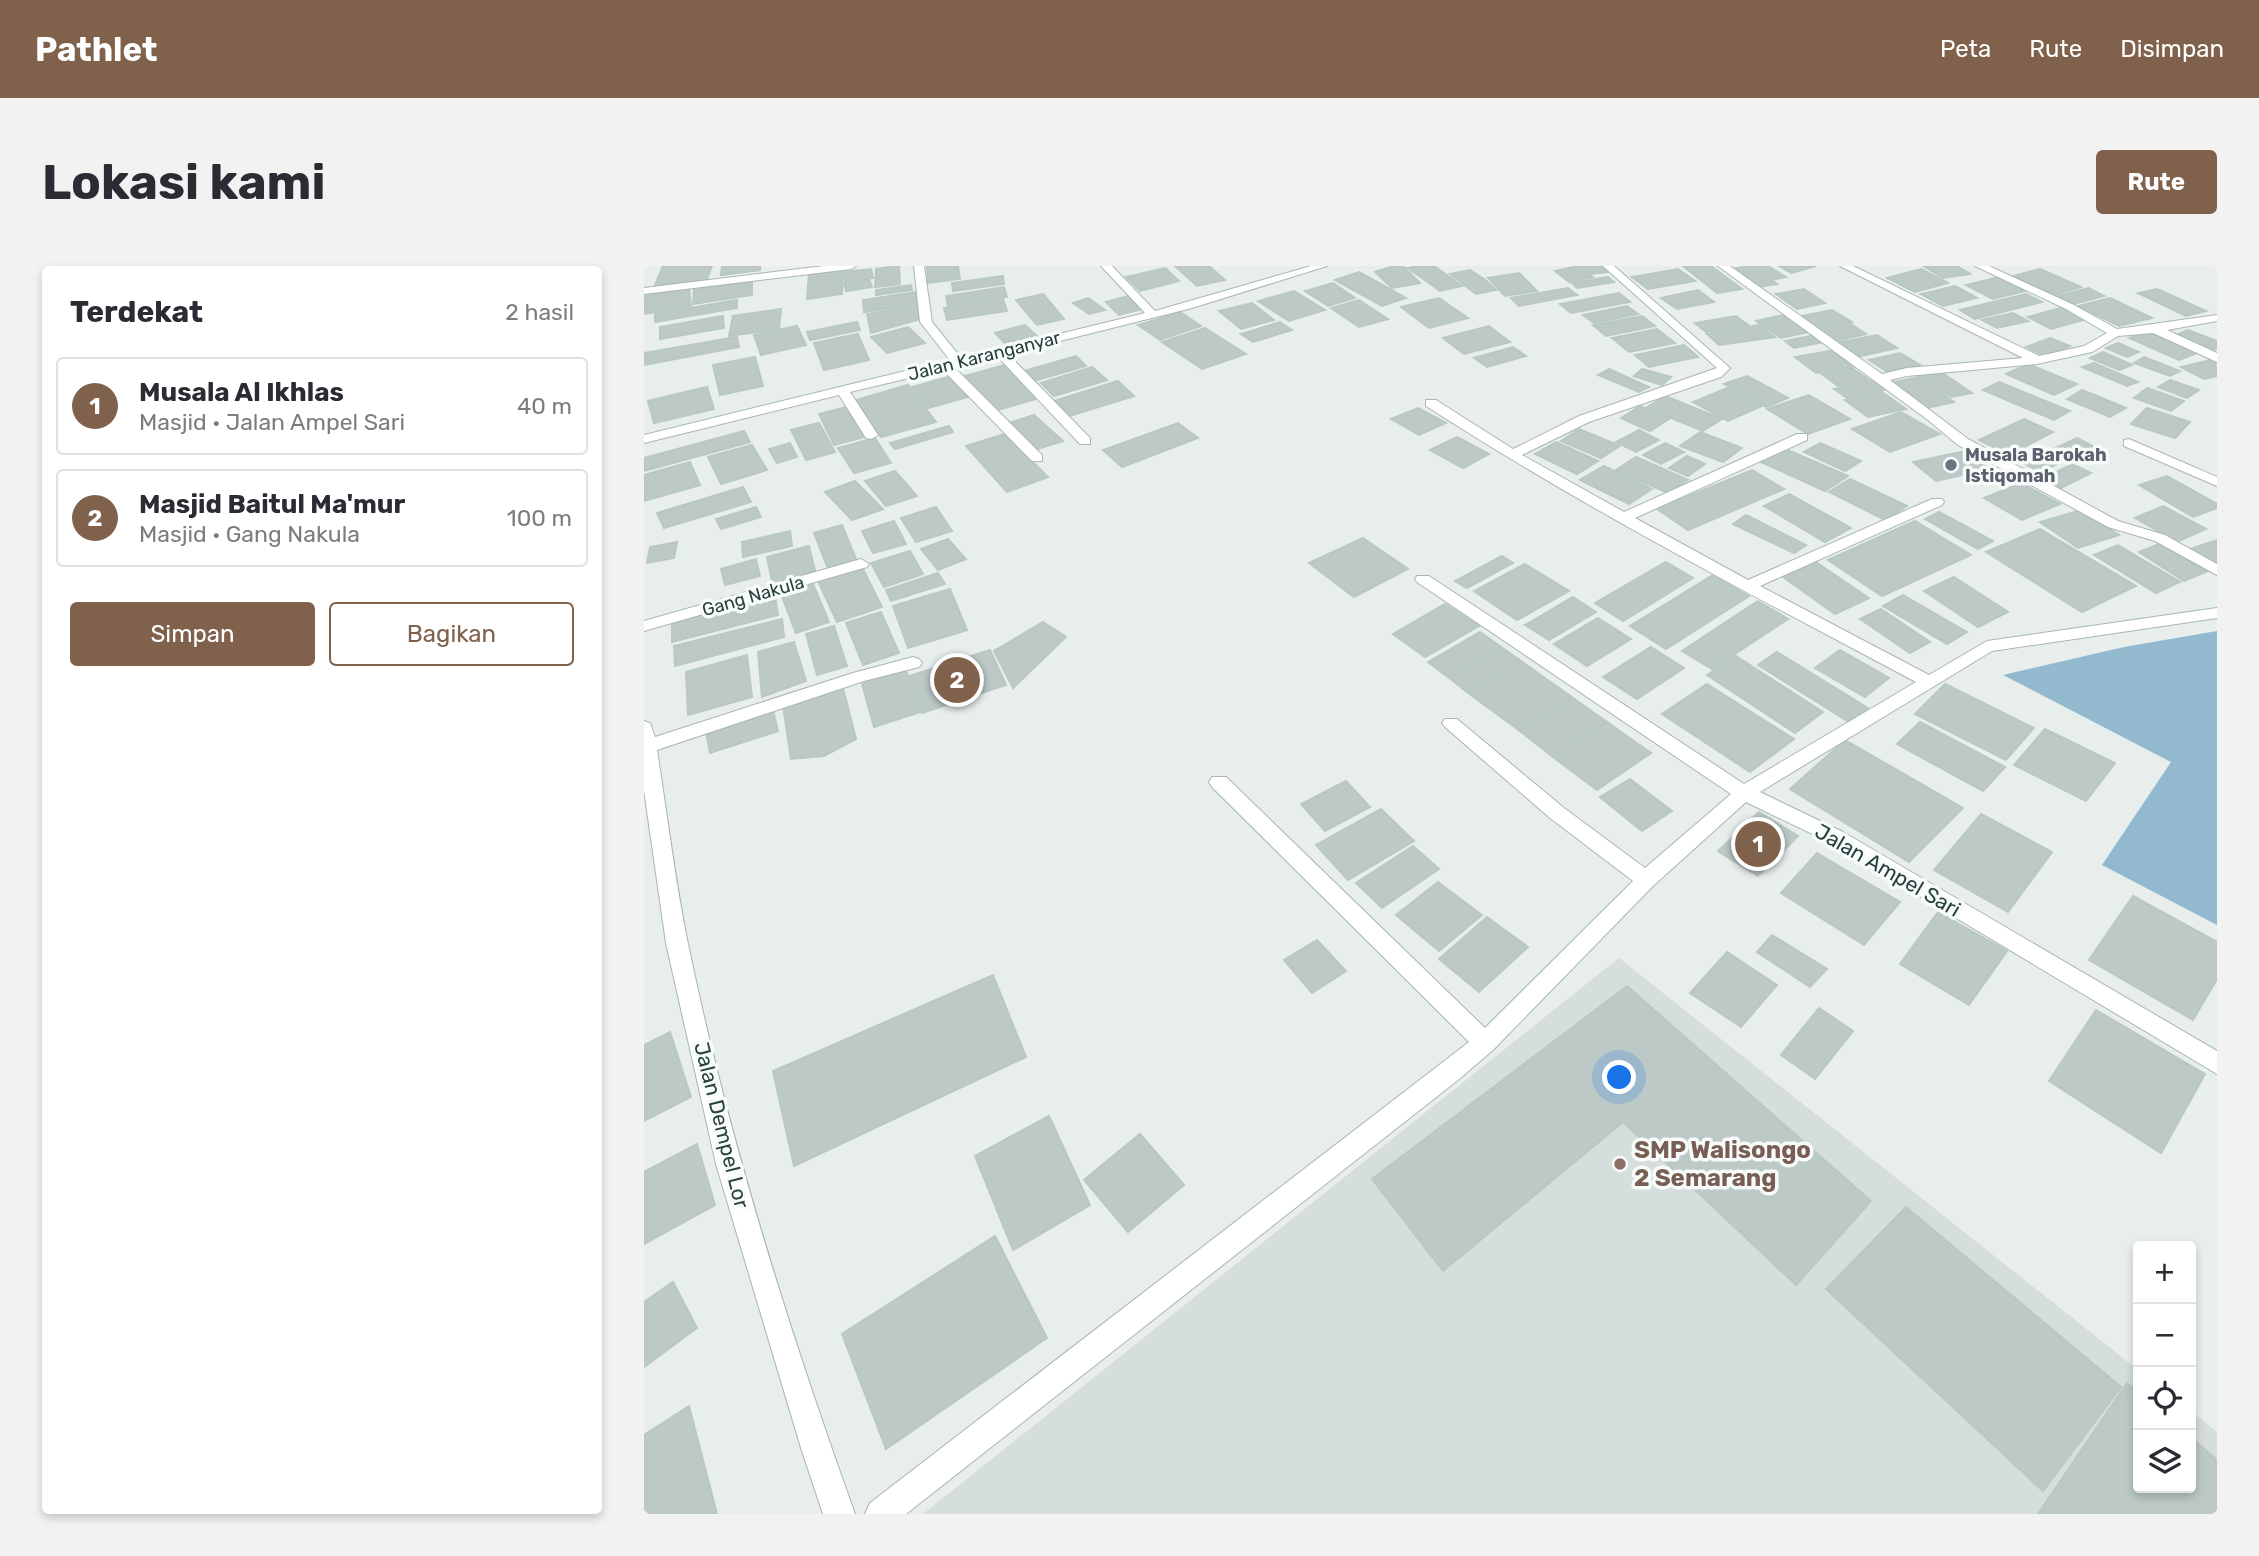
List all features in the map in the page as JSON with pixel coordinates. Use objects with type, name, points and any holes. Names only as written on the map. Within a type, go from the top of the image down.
[{"type":"street","points":[[644,291],[851,266]]},
{"type":"street","points":[[919,266],[927,307],[926,322],[981,404],[1037,458]]},
{"type":"street","points":[[1106,266],[1153,315]]},
{"type":"street","name":"Jalan Karanganyar","points":[[644,439],[1153,315],[1322,266]]},
{"type":"street","points":[[1512,456],[1584,419],[1717,374],[1724,368],[1608,266]]},
{"type":"street","points":[[1723,266],[1933,417],[1963,443],[2113,524],[2160,538],[2217,570]]},
{"type":"street","points":[[1845,266],[2037,360]]},
{"type":"street","points":[[1980,266],[2070,307],[2115,333]]},
{"type":"street","points":[[1880,379],[1907,372],[2037,360],[2088,349],[2115,333],[2155,330],[2217,318]]},
{"type":"street","points":[[2155,330],[2217,358]]},
{"type":"street","points":[[1000,352],[1085,441]]},
{"type":"street","points":[[842,390],[871,435]]},
{"type":"street","points":[[1431,403],[1512,456],[1622,518],[1929,682]]},
{"type":"street","points":[[1622,518],[1802,437]]},
{"type":"street","points":[[2129,443],[2217,482]]},
{"type":"street","points":[[1748,586],[1937,502]]},
{"type":"street","name":"Gang Nakula","points":[[644,626],[861,564]]},
{"type":"street","name":"Jalan Ampel Sari","points":[[1423,579],[1744,793],[1836,837],[2217,1063]]},
{"type":"street","points":[[881,1514],[1485,1043],[1646,880],[1744,793],[1987,646],[2217,613]]},
{"type":"street","points":[[646,737],[913,663]]},
{"type":"street","points":[[1451,723],[1557,813],[1646,880]]},
{"type":"street","name":"Jalan Dempel Lor","points":[[646,737],[677,943],[730,1164],[816,1448],[839,1514]]},
{"type":"street","points":[[1219,782],[1485,1043]]},
{"type":"shaded area","name":"SMP Walisongo 2 Semarang","points":[[1619,958],[2133,1366],[2133,1493],[2196,1493],[2196,1415],[2217,1432],[2217,1514],[923,1514]]},
{"type":"water","points":[[2217,631],[2217,925],[2102,865],[2171,762],[2003,675],[2124,647]]},
{"type":"building","points":[[663,266],[712,266],[707,279],[655,285]]},
{"type":"building","points":[[722,266],[760,266],[760,270],[721,275]]},
{"type":"building","points":[[899,266],[900,284],[875,287],[876,269]]},
{"type":"building","points":[[927,266],[958,266],[960,279],[928,283]]},
{"type":"building","points":[[1175,266],[1209,266],[1225,280],[1197,286]]},
{"type":"building","points":[[1403,266],[1420,283],[1392,288],[1375,272]]},
{"type":"building","points":[[1434,266],[1462,286],[1440,291],[1408,268]]},
{"type":"building","points":[[1578,266],[1593,277],[1569,282],[1555,271]]},
{"type":"building","points":[[1581,266],[1600,266],[1607,272],[1591,274]]},
{"type":"building","points":[[1711,266],[1742,289],[1717,293],[1684,267]]},
{"type":"building","points":[[1768,266],[1786,277],[1771,280],[1777,284],[1758,287],[1732,269]]},
{"type":"building","points":[[1779,266],[1816,266],[1791,273]]},
{"type":"building","points":[[1957,266],[1970,274],[1943,278],[1925,267]]},
{"type":"building","points":[[1165,268],[1179,281],[1140,291],[1126,277]]},
{"type":"building","points":[[843,269],[842,294],[807,299],[809,273]]},
{"type":"building","points":[[871,269],[873,278],[845,282],[844,272]]},
{"type":"building","points":[[1678,269],[1695,281],[1648,289],[1632,277]]},
{"type":"building","points":[[1921,269],[1948,283],[1915,292],[1887,278]]},
{"type":"building","points":[[2040,269],[2081,287],[2054,295],[2013,276]]},
{"type":"building","points":[[1470,270],[1496,290],[1476,294],[1450,274]]},
{"type":"building","points":[[1359,272],[1406,298],[1382,306],[1335,280]]},
{"type":"building","points":[[1519,273],[1537,291],[1505,296],[1488,278]]},
{"type":"building","points":[[1003,276],[1004,284],[953,291],[952,283]]},
{"type":"building","points":[[1608,277],[1614,282],[1577,288],[1572,283]]},
{"type":"building","points":[[1999,277],[2025,291],[1993,299],[1966,285]]},
{"type":"building","points":[[752,279],[752,295],[693,304],[694,288]]},
{"type":"building","points":[[869,279],[872,287],[846,291],[844,283]]},
{"type":"building","points":[[1333,283],[1355,298],[1328,306],[1305,291]]},
{"type":"building","points":[[911,285],[912,290],[876,295],[876,290]]},
{"type":"building","points":[[1955,286],[1977,298],[1943,306],[1921,294]]},
{"type":"building","points":[[1004,287],[1007,297],[948,306],[946,296]]},
{"type":"building","points":[[1568,288],[1577,295],[1519,306],[1511,298]]},
{"type":"building","points":[[2088,288],[2104,296],[2074,304],[2058,296]]},
{"type":"building","points":[[689,289],[691,306],[644,314],[644,296]]},
{"type":"building","points":[[1804,289],[1825,303],[1797,309],[1776,294]]},
{"type":"building","points":[[2157,289],[2206,311],[2186,316],[2138,293]]},
{"type":"building","points":[[1698,290],[1714,302],[1677,309],[1661,298]]},
{"type":"building","points":[[1294,291],[1325,310],[1289,321],[1258,301]]},
{"type":"building","points":[[917,292],[918,304],[864,312],[863,300]]},
{"type":"building","points":[[1619,293],[1630,302],[1571,313],[1560,304]]},
{"type":"building","points":[[1043,294],[1064,319],[1037,325],[1016,300]]},
{"type":"building","points":[[2026,294],[2042,302],[1975,319],[1960,310]]},
{"type":"building","points":[[1128,296],[1142,309],[1119,315],[1106,302]]},
{"type":"building","points":[[1088,298],[1105,310],[1089,314],[1073,303]]},
{"type":"building","points":[[1439,298],[1468,318],[1429,328],[1401,307]]},
{"type":"building","points":[[2110,298],[2152,318],[2119,326],[2078,306]]},
{"type":"building","points":[[1003,299],[1007,311],[947,320],[944,308]]},
{"type":"building","points":[[737,300],[737,308],[655,322],[655,314]]},
{"type":"building","points":[[1359,300],[1388,319],[1359,327],[1331,308]]},
{"type":"building","points":[[1252,303],[1274,320],[1241,329],[1219,311]]},
{"type":"building","points":[[922,305],[924,318],[871,333],[867,314]]},
{"type":"building","points":[[1627,306],[1638,314],[1594,323],[1583,315]]},
{"type":"building","points":[[2064,307],[2087,319],[2051,329],[2028,317]]},
{"type":"building","points":[[781,309],[779,329],[729,336],[733,316]]},
{"type":"building","points":[[1832,310],[1852,322],[1817,330],[1797,317]]},
{"type":"building","points":[[1180,312],[1201,326],[1160,340],[1138,325]]},
{"type":"building","points":[[2013,313],[2028,321],[1997,328],[1982,320]]},
{"type":"building","points":[[1784,315],[1809,332],[1781,338],[1756,321]]},
{"type":"building","points":[[723,316],[724,328],[660,339],[660,327]]},
{"type":"building","points":[[1642,316],[1655,326],[1606,336],[1593,325]]},
{"type":"building","points":[[1736,316],[1748,325],[1706,332],[1695,323]]},
{"type":"building","points":[[857,322],[860,330],[810,340],[807,332]]},
{"type":"building","points":[[1280,322],[1292,330],[1253,342],[1241,334]]},
{"type":"building","points":[[1851,324],[1866,334],[1832,342],[1817,332]]},
{"type":"building","points":[[1025,325],[1037,336],[1007,345],[995,333]]},
{"type":"building","points":[[1759,325],[1775,337],[1719,345],[1707,334]]},
{"type":"building","points":[[797,326],[806,345],[761,355],[754,335]]},
{"type":"building","points":[[1489,326],[1510,342],[1464,354],[1443,338]]},
{"type":"building","points":[[908,327],[925,343],[887,353],[871,337]]},
{"type":"building","points":[[1205,328],[1246,354],[1202,369],[1162,342]]},
{"type":"building","points":[[1657,329],[1675,343],[1629,352],[1612,338]]},
{"type":"building","points":[[2188,330],[2217,341],[2217,349],[2213,350],[2176,335]]},
{"type":"building","points":[[2150,331],[2200,352],[2179,360],[2129,338]]},
{"type":"building","points":[[858,334],[869,360],[824,370],[814,343]]},
{"type":"building","points":[[1815,335],[1824,342],[1794,348],[1785,341]]},
{"type":"building","points":[[1877,335],[1897,348],[1857,357],[1836,343]]},
{"type":"building","points":[[737,337],[739,347],[644,365],[644,353]]},
{"type":"building","points":[[2050,338],[2070,346],[2045,356],[2026,347]]},
{"type":"building","points":[[2118,343],[2139,352],[2127,357],[2106,348]]},
{"type":"building","points":[[1684,345],[1698,357],[1649,367],[1635,355]]},
{"type":"building","points":[[1513,347],[1526,356],[1487,367],[1474,358]]},
{"type":"building","points":[[1835,350],[1856,366],[1816,373],[1795,357]]},
{"type":"building","points":[[2103,352],[2132,365],[2119,370],[2090,358]]},
{"type":"building","points":[[1900,353],[1920,365],[1889,373],[1869,360]]},
{"type":"building","points":[[1076,356],[1086,366],[1034,381],[1024,371]]},
{"type":"building","points":[[755,357],[763,386],[720,395],[713,365]]},
{"type":"building","points":[[2144,357],[2180,371],[2170,376],[2134,363]]},
{"type":"building","points":[[2215,359],[2217,376],[2204,379],[2181,367]]},
{"type":"building","points":[[2094,363],[2138,382],[2127,386],[2082,367]]},
{"type":"building","points":[[2028,364],[2077,384],[2054,395],[2006,374]]},
{"type":"building","points":[[1005,365],[1036,399],[990,412],[961,377]]},
{"type":"building","points":[[1092,367],[1107,380],[1054,396],[1041,383]]},
{"type":"building","points":[[1852,368],[1869,380],[1838,386],[1822,374]]},
{"type":"building","points":[[1609,369],[1649,387],[1639,392],[1598,375]]},
{"type":"building","points":[[1642,369],[1671,377],[1662,385],[1634,376]]},
{"type":"building","points":[[1938,370],[1972,393],[1951,397],[1917,375]]},
{"type":"building","points":[[952,376],[968,397],[928,408],[912,387]]},
{"type":"building","points":[[1747,376],[1788,398],[1766,407],[1724,384]]},
{"type":"building","points":[[1918,377],[1954,402],[1927,408],[1890,383]]},
{"type":"building","points":[[2170,380],[2199,390],[2187,398],[2158,387]]},
{"type":"building","points":[[1118,381],[1134,396],[1066,417],[1051,402]]},
{"type":"building","points":[[1871,381],[1884,390],[1847,398],[1834,389]]},
{"type":"building","points":[[1999,382],[2070,411],[2054,420],[1983,390]]},
{"type":"building","points":[[908,385],[936,422],[881,437],[856,400]]},
{"type":"building","points":[[707,387],[714,409],[654,423],[648,401]]},
{"type":"building","points":[[1727,388],[1762,406],[1728,421],[1693,402]]},
{"type":"building","points":[[2147,388],[2184,401],[2171,411],[2134,398]]},
{"type":"building","points":[[2082,390],[2126,408],[2110,417],[2067,399]]},
{"type":"building","points":[[1882,392],[1906,409],[1868,417],[1845,400]]},
{"type":"building","points":[[1809,395],[1850,419],[1808,434],[1767,409]]},
{"type":"building","points":[[1665,396],[1722,419],[1703,431],[1646,408]]},
{"type":"building","points":[[1640,406],[1669,419],[1650,431],[1621,418]]},
{"type":"building","points":[[847,407],[864,437],[834,445],[819,414]]},
{"type":"building","points":[[1418,408],[1446,423],[1419,435],[1391,419]]},
{"type":"building","points":[[2147,408],[2190,422],[2175,438],[2131,424]]},
{"type":"building","points":[[1901,412],[1940,434],[1890,452],[1852,429]]},
{"type":"building","points":[[1034,415],[1063,441],[1037,449],[1009,423]]},
{"type":"building","points":[[2024,419],[2053,432],[2009,455],[1979,440]]},
{"type":"building","points":[[819,423],[835,452],[806,460],[791,430]]},
{"type":"building","points":[[1178,423],[1198,438],[1122,467],[1103,450]]},
{"type":"building","points":[[949,426],[953,432],[895,449],[890,443]]},
{"type":"building","points":[[1579,429],[1620,446],[1601,458],[1561,441]]},
{"type":"building","points":[[1639,430],[1659,440],[1636,452],[1616,442]]},
{"type":"building","points":[[744,431],[750,442],[644,471],[644,458]]},
{"type":"building","points":[[1700,432],[1742,448],[1723,462],[1680,446]]},
{"type":"building","points":[[1005,434],[1048,477],[1007,492],[966,446]]},
{"type":"building","points":[[1457,437],[1489,454],[1463,468],[1430,450]]},
{"type":"building","points":[[875,438],[891,463],[854,473],[838,448]]},
{"type":"building","points":[[2077,438],[2094,447],[2040,472],[2023,463]]},
{"type":"building","points":[[1556,442],[1598,461],[1577,474],[1535,454]]},
{"type":"building","points":[[790,443],[797,457],[777,463],[769,449]]},
{"type":"building","points":[[1665,443],[1684,452],[1661,464],[1643,455]]},
{"type":"building","points":[[1820,443],[1861,461],[1845,471],[1804,452]]},
{"type":"building","points":[[752,445],[767,470],[721,484],[708,457]]},
{"type":"building","points":[[1783,448],[1848,476],[1825,491],[1761,462]]},
{"type":"building","name":"Musala Barokah Istiqomah","points":[[1965,451],[1989,469],[1936,481],[1913,462]]},
{"type":"building","points":[[1687,456],[1705,464],[1688,476],[1669,468]]},
{"type":"building","points":[[1636,457],[1688,480],[1668,493],[1616,470]]},
{"type":"building","points":[[690,462],[700,485],[644,501],[644,475]]},
{"type":"building","points":[[2072,464],[2091,473],[2059,489],[2041,480]]},
{"type":"building","points":[[1604,466],[1652,489],[1629,504],[1580,480]]},
{"type":"building","points":[[1752,470],[1784,489],[1688,530],[1657,509]]},
{"type":"building","points":[[895,471],[917,496],[886,506],[865,481]]},
{"type":"building","points":[[2167,476],[2217,504],[2217,508],[2193,517],[2139,485]]},
{"type":"building","points":[[1850,479],[1907,506],[1885,520],[1829,492]]},
{"type":"building","points":[[855,481],[883,509],[852,520],[825,492]]},
{"type":"building","points":[[2021,483],[2060,504],[2022,520],[1984,498]]},
{"type":"building","points":[[743,487],[751,502],[664,528],[657,513]]},
{"type":"building","points":[[1789,494],[1851,528],[1825,542],[1764,506]]},
{"type":"building","points":[[2163,506],[2206,529],[2177,542],[2135,518]]},
{"type":"building","points":[[756,507],[761,517],[721,529],[716,519]]},
{"type":"building","points":[[936,507],[952,531],[916,542],[901,518]]},
{"type":"building","points":[[2081,510],[2119,535],[2078,548],[2040,522]]},
{"type":"building","points":[[1939,512],[1993,541],[1978,549],[1925,519]]},
{"type":"building","points":[[1746,515],[1806,545],[1794,553],[1733,524]]},
{"type":"building","points":[[894,521],[906,544],[873,553],[862,531]]},
{"type":"building","points":[[1915,521],[1971,555],[1882,596],[1828,560]]},
{"type":"building","points":[[842,525],[857,561],[828,569],[814,533]]},
{"type":"building","points":[[2040,529],[2136,586],[2082,612],[1986,552]]},
{"type":"building","points":[[790,531],[792,546],[743,557],[742,542]]},
{"type":"building","points":[[1363,538],[1408,569],[1354,597],[1309,563]]},
{"type":"building","points":[[948,539],[966,559],[938,570],[921,549]]},
{"type":"building","points":[[2217,540],[2217,566],[2190,549]]},
{"type":"building","points":[[677,542],[674,558],[647,563],[650,547]]},
{"type":"building","points":[[2164,542],[2210,570],[2184,581],[2139,552]]},
{"type":"building","points":[[2118,545],[2180,582],[2156,593],[2094,555]]},
{"type":"building","points":[[809,546],[816,575],[773,586],[767,557]]},
{"type":"building","points":[[910,551],[923,574],[884,587],[871,563]]},
{"type":"building","points":[[1502,556],[1513,563],[1467,588],[1455,581]]},
{"type":"building","points":[[756,559],[760,576],[725,585],[721,569]]},
{"type":"building","points":[[1666,562],[1693,578],[1623,621],[1595,603]]},
{"type":"building","points":[[1816,562],[1869,598],[1835,614],[1783,577]]},
{"type":"building","points":[[1525,564],[1569,591],[1517,620],[1474,591]]},
{"type":"building","points":[[862,567],[882,607],[837,622],[818,581]]},
{"type":"building","points":[[938,573],[945,584],[891,601],[886,590]]},
{"type":"building","points":[[1713,575],[1749,596],[1666,649],[1630,626]]},
{"type":"building","points":[[1954,577],[2008,612],[1978,627],[1924,591]]},
{"type":"building","points":[[813,584],[829,622],[796,633],[781,594]]},
{"type":"building","points":[[950,589],[967,630],[908,648],[893,606]]},
{"type":"building","points":[[1903,595],[1967,632],[1947,644],[1883,606]]},
{"type":"building","points":[[775,596],[778,615],[672,642],[672,621]]},
{"type":"building","points":[[1573,597],[1596,612],[1549,640],[1525,625]]},
{"type":"building","points":[[1758,601],[1788,619],[1712,669],[1682,651]]},
{"type":"building","points":[[1445,604],[1479,626],[1425,657],[1393,634]]},
{"type":"building","points":[[1881,609],[1930,642],[1910,653],[1860,619]]},
{"type":"building","points":[[881,612],[899,653],[863,665],[846,623]]},
{"type":"building","points":[[1598,618],[1631,639],[1587,666],[1554,644]]},
{"type":"building","points":[[782,619],[784,637],[675,666],[674,646]]},
{"type":"building","points":[[1043,622],[1066,637],[1013,688],[994,651]]},
{"type":"building","points":[[834,626],[847,666],[817,675],[806,634]]},
{"type":"building","points":[[1480,632],[1501,647],[1448,677],[1428,662]]},
{"type":"building","points":[[794,642],[806,681],[762,697],[758,652]]},
{"type":"building","points":[[1501,647],[1521,661],[1467,692],[1448,677]]},
{"type":"building","points":[[1651,647],[1684,668],[1637,699],[1603,677]]},
{"type":"building","points":[[990,650],[1006,685],[922,713],[910,676]]},
{"type":"building","points":[[1840,650],[1889,678],[1865,697],[1815,668]]},
{"type":"building","points":[[1777,652],[1868,708],[1849,722],[1758,665]]},
{"type":"building","points":[[747,655],[752,697],[688,715],[686,672]]},
{"type":"building","points":[[1736,656],[1823,712],[1795,733],[1707,675]]},
{"type":"building","points":[[1521,661],[1573,698],[1520,731],[1467,692]]},
{"type":"building","points":[[906,670],[920,712],[874,727],[862,684]]},
{"type":"building","points":[[1707,684],[1794,739],[1750,772],[1662,714]]},
{"type":"building","points":[[1945,684],[2034,728],[2006,760],[1915,714]]},
{"type":"building","points":[[843,688],[856,739],[824,756],[791,759],[783,706]]},
{"type":"building","points":[[1573,698],[1607,722],[1553,757],[1520,731]]},
{"type":"building","points":[[772,706],[778,731],[710,753],[705,727]]},
{"type":"building","points":[[1607,722],[1651,753],[1597,790],[1553,757]]},
{"type":"building","points":[[1920,722],[2005,767],[1983,791],[1897,744]]},
{"type":"building","points":[[2045,729],[2115,763],[2086,801],[2014,765]]},
{"type":"building","points":[[1845,740],[1963,808],[1909,862],[1790,789]]},
{"type":"building","points":[[1630,779],[1672,811],[1642,831],[1600,797]]},
{"type":"building","points":[[1346,781],[1370,807],[1325,831],[1301,804]]},
{"type":"building","points":[[1381,809],[1414,841],[1348,880],[1316,845]]},
{"type":"building","points":[[1759,812],[1798,836],[1758,876],[1718,851]]},
{"type":"building","points":[[1981,814],[2052,852],[2008,912],[1934,870]]},
{"type":"building","points":[[1413,846],[1439,869],[1382,908],[1356,883]]},
{"type":"building","points":[[1817,853],[1900,902],[1864,945],[1781,893]]},
{"type":"building","points":[[1438,882],[1482,915],[1439,951],[1396,915]]},
{"type":"building","points":[[2133,896],[2217,942],[2217,979],[2193,1020],[2089,960]]},
{"type":"building","points":[[1938,912],[2007,951],[1969,1005],[1900,964]]},
{"type":"building","points":[[1487,917],[1528,947],[1479,992],[1439,959]]},
{"type":"building","points":[[1772,935],[1827,969],[1810,987],[1757,952]]},
{"type":"building","points":[[1317,940],[1346,971],[1312,993],[1284,960]]},
{"type":"building","points":[[1727,952],[1777,985],[1741,1027],[1690,993]]},
{"type":"building","points":[[993,975],[1026,1057],[794,1166],[773,1071]]},
{"type":"building","points":[[1627,986],[1871,1201],[1796,1285],[1623,1122],[1443,1271],[1372,1179]]},
{"type":"building","points":[[1819,1008],[1853,1031],[1815,1079],[1781,1055]]},
{"type":"building","points":[[2096,1010],[2205,1074],[2161,1153],[2049,1081]]},
{"type":"building","points":[[670,1032],[691,1097],[644,1121],[644,1045]]},
{"type":"building","points":[[1049,1116],[1090,1205],[1013,1250],[975,1156]]},
{"type":"building","points":[[1140,1134],[1184,1185],[1128,1232],[1084,1180]]},
{"type":"building","points":[[697,1144],[715,1205],[644,1244],[644,1172]]},
{"type":"building","points":[[1906,1207],[2121,1387],[2043,1491],[1826,1289]]},
{"type":"building","points":[[995,1236],[1047,1338],[886,1449],[842,1334]]},
{"type":"building","points":[[673,1282],[697,1328],[644,1367],[644,1302]]},
{"type":"building","points":[[2127,1383],[2133,1388],[2133,1493],[2196,1493],[2196,1441],[2217,1460],[2217,1514],[2038,1514]]},
{"type":"building","points":[[689,1406],[717,1514],[644,1514],[644,1435]]},
{"type":"place","name":"Musala Barokah Istiqomah","points":[[1951,465]]},
{"type":"place","name":"Masjid Baitul Ma'mur","points":[[957,680]]},
{"type":"place","name":"Musala Al Ikhlas","points":[[1758,844]]},
{"type":"place","name":"SMP Walisongo 2 Semarang","points":[[1620,1164]]}]
